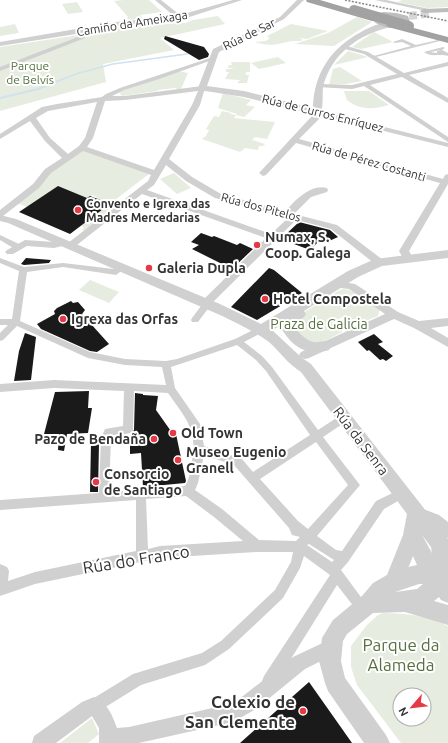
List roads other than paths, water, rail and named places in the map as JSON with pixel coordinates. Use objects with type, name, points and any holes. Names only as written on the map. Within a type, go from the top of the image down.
[{"type":"highway","points":[[310,0],[375,23]]},
{"type":"highway","points":[[315,0],[407,19],[448,34]]},
{"type":"highway","points":[[325,0],[356,9]]},
{"type":"highway","points":[[336,0],[407,19],[448,34]]},
{"type":"highway","points":[[390,25],[443,43]]},
{"type":"main road","points":[[429,11],[448,11]]},
{"type":"main road","points":[[378,15],[407,19],[404,23],[390,25],[375,23],[375,18],[378,15]]},
{"type":"street","points":[[158,0],[180,18]]},
{"type":"street","name":"Camiño da Ameixaga","points":[[0,44],[95,29],[123,22],[180,18],[239,0]]},
{"type":"street","name":"Rúa de Sar","points":[[214,55],[282,18],[301,0]]},
{"type":"street","points":[[378,0],[429,11]]},
{"type":"street","points":[[262,173],[316,117],[319,86],[323,72],[331,58],[375,23]]},
{"type":"street","points":[[0,69],[70,41],[97,32],[95,29]]},
{"type":"street","points":[[395,42],[402,40],[414,46]]},
{"type":"street","points":[[372,57],[414,46],[443,43]]},
{"type":"street","points":[[443,43],[426,52],[438,54],[442,54],[439,52],[442,52],[448,55]]},
{"type":"street","points":[[343,47],[362,52],[372,57],[448,102]]},
{"type":"street","points":[[7,254],[25,243],[54,245],[66,244],[142,191],[151,183],[196,105],[214,55]]},
{"type":"street","points":[[0,214],[36,186],[48,171],[82,148],[90,138],[102,99],[121,89],[159,77],[214,55]]},
{"type":"street","points":[[319,86],[341,88],[448,64]]},
{"type":"street","points":[[364,84],[446,142]]},
{"type":"street","points":[[0,137],[44,109],[102,99],[125,98],[202,88]]},
{"type":"street","name":"Rúa de Curros Enríquez","points":[[202,88],[244,94],[446,142]]},
{"type":"street","points":[[32,118],[58,151],[67,157]]},
{"type":"street","name":"Rúa de Pérez Costanti","points":[[294,140],[446,179]]},
{"type":"street","points":[[82,148],[156,174]]},
{"type":"street","name":"Rúa dos Pitelos","points":[[165,160],[189,179],[218,196],[290,218],[334,227],[379,262]]},
{"type":"street","points":[[408,258],[404,251],[446,179]]},
{"type":"street","points":[[195,320],[206,304],[290,218],[296,205],[309,194],[324,190]]},
{"type":"street","points":[[142,191],[272,238]]},
{"type":"street","points":[[0,218],[12,221],[121,267],[270,333]]},
{"type":"street","points":[[0,237],[7,254],[23,270]]},
{"type":"street","points":[[0,322],[16,322],[88,355],[125,362],[166,364],[177,362],[238,341],[270,333],[353,274],[379,262],[448,254]]},
{"type":"street","points":[[23,270],[63,265],[116,272],[121,267]]},
{"type":"street","points":[[0,338],[16,322],[23,270]]},
{"type":"street","points":[[335,286],[351,286],[394,315],[418,325],[448,344]]},
{"type":"street","points":[[335,286],[336,291],[292,318],[285,324],[291,333],[304,345],[312,348],[324,346],[394,315]]},
{"type":"street","points":[[418,325],[448,322]]},
{"type":"street","name":"Rúa da Senra","points":[[270,333],[297,363],[306,362],[344,418],[416,514],[445,543]]},
{"type":"street","points":[[41,743],[88,708],[94,706],[138,679],[205,659],[225,645],[279,594],[296,564],[303,542],[355,485],[317,437],[269,369],[259,358],[238,341]]},
{"type":"street","points":[[306,362],[324,346]]},
{"type":"street","points":[[166,364],[171,389],[195,424],[200,449],[192,482],[188,491]]},
{"type":"street","points":[[0,388],[54,384],[171,389]]},
{"type":"street","points":[[104,497],[106,438],[108,432],[128,430],[129,387]]},
{"type":"street","points":[[252,478],[344,418]]},
{"type":"street","points":[[200,449],[238,462],[294,525],[303,542],[366,605]]},
{"type":"street","points":[[0,505],[141,493],[188,491],[218,513],[257,546]]},
{"type":"street","points":[[141,493],[142,555]]},
{"type":"street","points":[[259,697],[344,558],[380,506],[401,494]]},
{"type":"street","points":[[395,581],[399,566],[412,535],[416,514]]},
{"type":"street","points":[[412,535],[426,562],[444,583]]},
{"type":"street","points":[[303,542],[344,558]]},
{"type":"street","name":"Rúa do Franco","points":[[1,590],[35,578],[160,552],[303,542]]},
{"type":"street","points":[[444,583],[442,560],[445,543]]},
{"type":"street","points":[[0,570],[3,571],[1,590]]},
{"type":"street","points":[[378,743],[336,683],[330,661],[333,638],[340,627],[366,605],[380,590],[395,581],[419,574],[444,583]]},
{"type":"street","points":[[366,605],[405,602],[428,594],[444,583]]},
{"type":"street","points":[[405,602],[448,615]]},
{"type":"street","points":[[94,706],[98,709],[109,730],[109,741],[216,718],[246,707],[295,665],[331,647]]},
{"type":"waterway","points":[[50,84],[79,73],[113,64],[187,54]]},
{"type":"waterway","points":[[0,98],[38,89],[52,83]]},
{"type":"tunnel","points":[[409,16],[432,13]]},
{"type":"railway","points":[[345,0],[448,21]]},
{"type":"place","name":"Convento e Igrexa das Madres Mercedarias","points":[[78,210]]},
{"type":"place","name":"Numax, S. Coop. Galega","points":[[257,245]]},
{"type":"place","name":"Galeria Dupla","points":[[149,268]]},
{"type":"place","name":"Hotel Compostela","points":[[265,299]]},
{"type":"place","name":"Igrexa das Orfas","points":[[63,319]]},
{"type":"place","name":"Old Town","points":[[173,433]]},
{"type":"place","name":"Pazo de Bendaña","points":[[154,439]]},
{"type":"place","name":"Museo Eugenio Granell","points":[[178,460]]},
{"type":"place","name":"Consorcio de Santiago","points":[[96,482]]},
{"type":"place","name":"Colexio de San Clemente","points":[[303,711]]},
{"type":"park label","name":"Parque de Belvís","points":[[30,72]]},
{"type":"park label","name":"Praza de Galicia","points":[[319,324]]},
{"type":"park label","name":"Parque da Alameda","points":[[401,654]]}]
